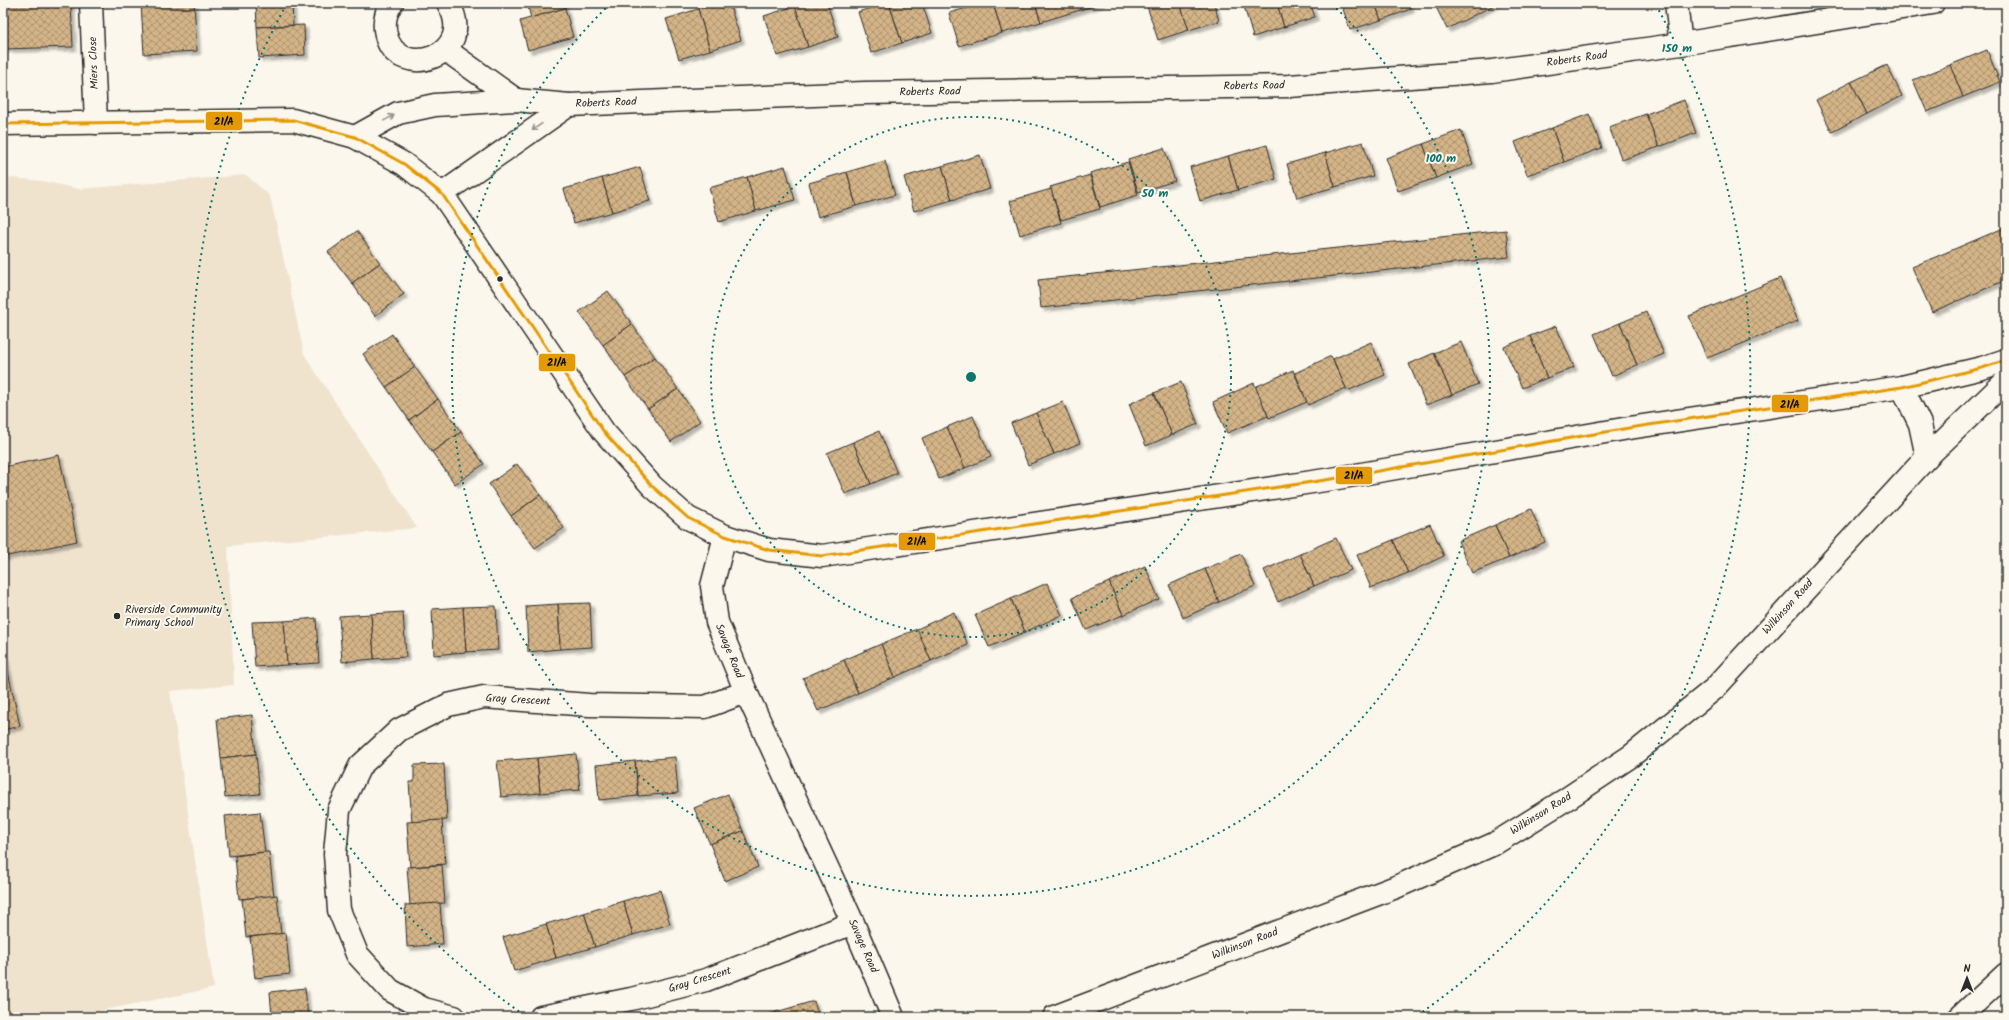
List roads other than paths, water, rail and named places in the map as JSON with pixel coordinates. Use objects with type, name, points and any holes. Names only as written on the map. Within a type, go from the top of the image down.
[{"type":"street","name":"Miers Close","points":[[92,3],[96,123]]},
{"type":"street","points":[[392,3],[384,18],[386,38],[399,54],[408,59],[418,60],[438,56],[446,50],[452,41],[455,32],[453,11],[448,3]]},
{"type":"street","points":[[1676,3],[1681,44]]},
{"type":"street","name":"Roberts Road","points":[[355,137],[398,113],[435,105],[516,100],[569,105],[864,93],[1289,86],[1492,71],[1681,44],[1933,3]]},
{"type":"street","points":[[446,50],[516,100]]},
{"type":"street","name":"Roberts Road","points":[[442,194],[569,105]]},
{"type":"street","points":[[3,124],[293,120],[355,137],[404,164],[442,194],[604,432],[652,486],[688,518],[726,536],[769,550],[822,556],[1332,478],[1629,428],[1902,387],[1982,368],[2006,360]]},
{"type":"street","name":"Wilkinson Road","points":[[1054,1017],[1396,887],[1494,844],[1568,798],[1631,756],[1714,689],[1927,457],[2006,381]]},
{"type":"street","points":[[1902,387],[1920,424],[1927,457]]},
{"type":"street","name":"Savage Road","points":[[726,536],[712,586],[717,622],[746,692],[853,923],[893,1017]]},
{"type":"street","name":"Gray Crescent","points":[[454,1017],[424,1009],[390,990],[357,954],[339,910],[335,854],[339,810],[360,766],[399,730],[448,705],[484,697],[589,705],[705,707],[746,692]]},
{"type":"street","name":"Gray Crescent","points":[[541,1017],[631,999],[706,980],[853,923]]},
{"type":"street","points":[[1960,1017],[2006,974]]},
{"type":"place","name":"Riverside Community Primary School","points":[[117,616]]}]
